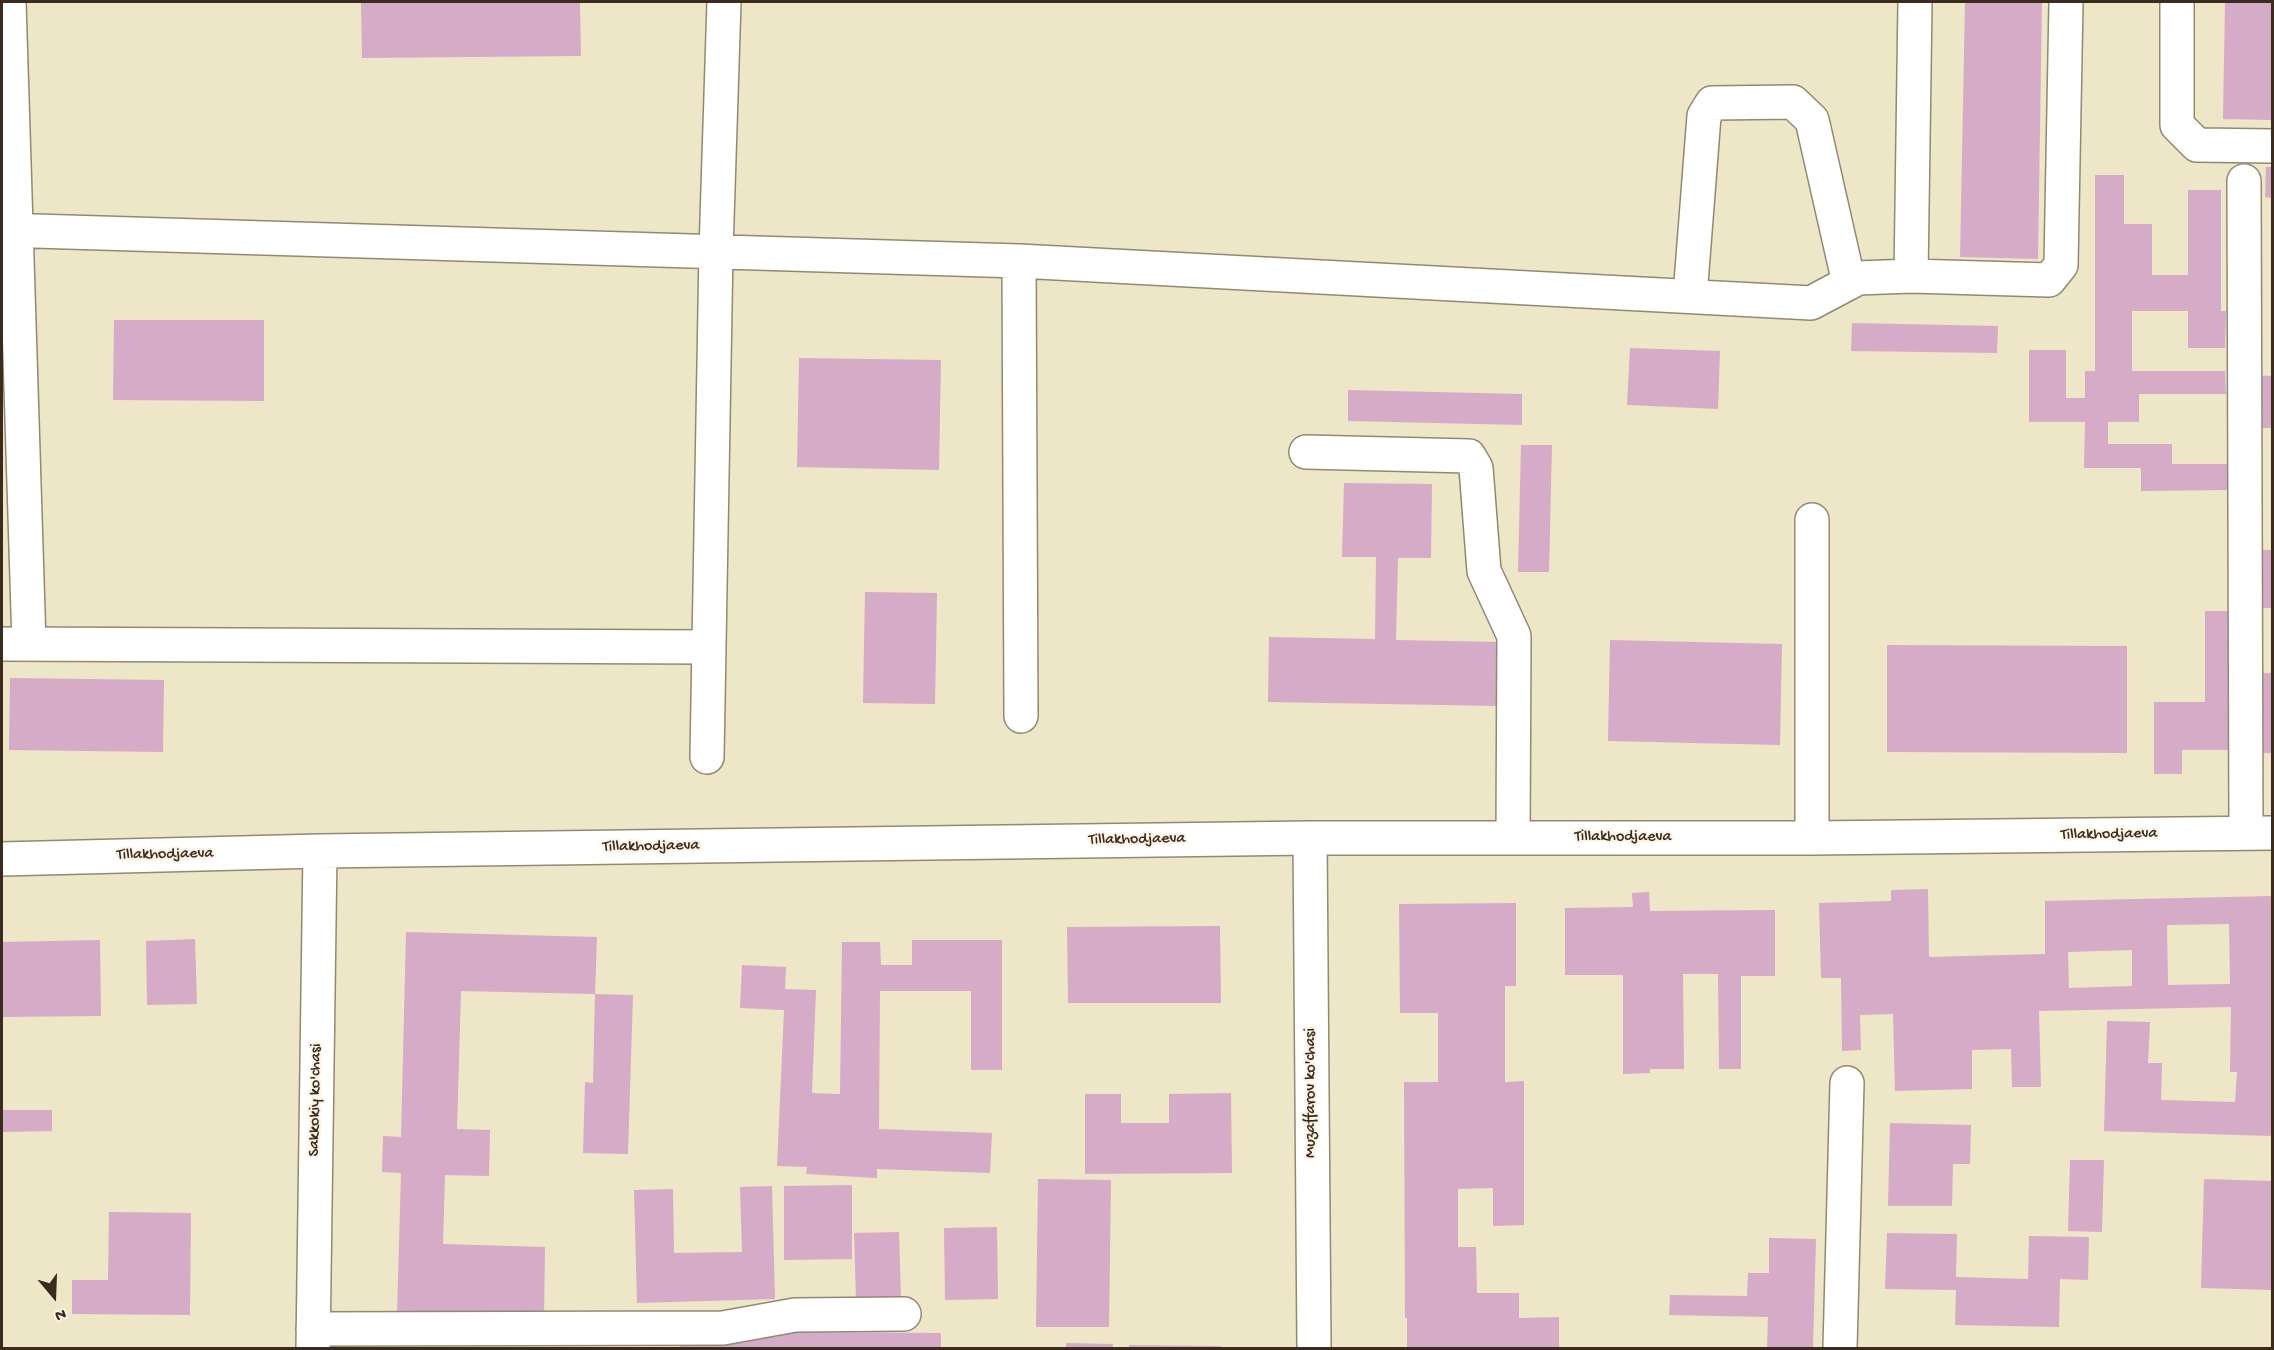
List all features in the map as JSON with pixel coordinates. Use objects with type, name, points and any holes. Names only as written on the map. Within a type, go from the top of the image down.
[{"type":"street","points":[[9,2],[9,230],[15,644],[709,647]]},
{"type":"street","points":[[707,757],[716,251],[724,2]]},
{"type":"street","points":[[1911,276],[1915,2]]},
{"type":"street","points":[[9,230],[1019,261],[1811,303],[1858,278],[1911,276],[2049,280],[2061,265],[2066,2]]},
{"type":"street","points":[[2177,2],[2177,125],[2197,145],[2272,146]]},
{"type":"street","points":[[1690,296],[1704,116],[1712,103],[1793,102],[1812,120],[1849,283]]},
{"type":"street","points":[[2244,181],[2260,833]]},
{"type":"street","points":[[1019,261],[1021,716]]},
{"type":"street","points":[[1306,452],[1469,456],[1476,468],[1484,571],[1514,636],[1513,837]]},
{"type":"street","points":[[1812,520],[1812,838]]},
{"type":"street","name":"Tillakhodjaeva","points":[[2,859],[320,851],[1310,838],[1812,838],[2260,833]]},
{"type":"street","name":"Muzaffarov ko'chasi","points":[[1310,838],[1314,1348]]},
{"type":"street","name":"Sakkokiy ko'chasi","points":[[313,1339],[320,851]]},
{"type":"street","points":[[1840,1348],[1847,1083]]},
{"type":"street","points":[[313,1339],[723,1328],[795,1314],[904,1314]]},
{"type":"building","points":[[361,2],[580,2],[581,56],[362,58]]},
{"type":"building","points":[[1965,2],[2042,2],[2038,259],[1960,257]]},
{"type":"building","points":[[2225,2],[2272,2],[2272,120],[2223,119]]},
{"type":"building","points":[[2266,167],[2272,167],[2272,198],[2265,197]]},
{"type":"building","points":[[2095,175],[2124,175],[2124,224],[2152,224],[2152,275],[2188,275],[2188,190],[2221,190],[2221,311],[2226,311],[2225,348],[2188,348],[2188,311],[2132,311],[2132,371],[2225,371],[2226,394],[2139,394],[2139,422],[2108,422],[2108,444],[2172,444],[2172,464],[2231,464],[2231,490],[2141,491],[2141,468],[2084,468],[2085,422],[2029,422],[2029,350],[2066,350],[2066,398],[2085,398],[2085,371],[2095,371]]},
{"type":"building","points":[[114,320],[264,320],[264,401],[113,400]]},
{"type":"building","points":[[1852,323],[1998,326],[1997,353],[1851,351]]},
{"type":"building","points":[[1630,348],[1720,351],[1718,409],[1627,405]]},
{"type":"building","points":[[799,358],[941,360],[939,470],[797,467]]},
{"type":"building","points":[[2249,375],[2272,376],[2272,428],[2247,428]]},
{"type":"building","points":[[1348,390],[1522,394],[1522,425],[1348,421]]},
{"type":"building","points":[[1521,445],[1552,445],[1549,572],[1518,572]]},
{"type":"building","points":[[1344,483],[1432,484],[1431,558],[1398,558],[1396,640],[1501,642],[1500,706],[1268,702],[1269,637],[1375,639],[1376,557],[1342,557]]},
{"type":"building","points":[[2262,550],[2272,550],[2272,608],[2260,608]]},
{"type":"building","points":[[865,592],[937,593],[935,704],[863,703]]},
{"type":"building","points":[[2205,611],[2236,611],[2236,750],[2182,750],[2182,774],[2154,774],[2154,702],[2205,702]]},
{"type":"building","points":[[1610,640],[1782,644],[1780,745],[1608,741]]},
{"type":"building","points":[[1887,645],[2127,646],[2127,753],[1887,752]]},
{"type":"building","points":[[2261,673],[2272,673],[2272,753],[2259,753]]},
{"type":"building","points":[[10,678],[164,680],[163,752],[9,750]]},
{"type":"building","points":[[1928,889],[1929,957],[2045,954],[2045,901],[2272,896],[2272,1136],[2104,1131],[2107,1021],[2150,1022],[2148,1063],[2162,1063],[2161,1100],[2235,1102],[2237,1072],[2230,1072],[2231,1007],[2039,1011],[2041,1087],[2012,1087],[2011,1049],[1972,1050],[1972,1089],[1895,1091],[1893,1014],[1860,1015],[1861,1050],[1842,1051],[1841,978],[1821,978],[1819,903],[1891,901],[1891,890]],"holes":[[[2229,924],[2230,984],[2168,985],[2167,925]],[[2132,950],[2132,986],[2069,988],[2068,952]]]},
{"type":"building","points":[[1649,892],[1650,911],[1775,910],[1775,976],[1741,976],[1741,1069],[1719,1069],[1718,974],[1683,974],[1684,1069],[1650,1069],[1650,1073],[1623,1074],[1623,975],[1565,975],[1565,908],[1633,907],[1632,893]]},
{"type":"building","points":[[1516,903],[1516,986],[1505,986],[1505,1082],[1524,1081],[1524,1225],[1493,1226],[1493,1188],[1458,1189],[1458,1247],[1476,1247],[1477,1293],[1519,1293],[1519,1318],[1559,1317],[1559,1348],[1407,1348],[1404,1082],[1438,1082],[1438,1013],[1400,1013],[1399,904]]},
{"type":"building","points":[[1220,926],[1221,1003],[1068,1003],[1067,927]]},
{"type":"building","points":[[406,932],[597,937],[595,994],[461,991],[457,1129],[490,1130],[489,1176],[445,1175],[443,1244],[545,1247],[544,1317],[397,1314],[401,1173],[382,1172],[383,1136],[401,1137]]},
{"type":"building","points":[[195,939],[197,1004],[147,1005],[146,941]]},
{"type":"building","points":[[100,940],[101,1016],[2,1017],[2,942]]},
{"type":"building","points":[[912,940],[1002,940],[1002,1070],[971,1070],[971,991],[880,991],[879,1129],[992,1133],[990,1173],[877,1169],[877,1178],[806,1174],[807,1167],[777,1166],[784,1010],[740,1008],[742,965],[786,967],[785,989],[816,990],[812,1093],[840,1094],[842,942],[880,942],[881,965],[912,965]]},
{"type":"building","points":[[595,994],[633,995],[628,1154],[583,1153],[585,1082],[593,1083]]},
{"type":"building","points":[[1231,1093],[1232,1173],[1085,1174],[1085,1094],[1121,1094],[1121,1123],[1169,1123],[1169,1094]]},
{"type":"building","points":[[2,1110],[52,1110],[52,1131],[2,1132]]},
{"type":"building","points":[[1890,1123],[1971,1125],[1970,1164],[1953,1164],[1952,1206],[1888,1206]]},
{"type":"building","points":[[2070,1160],[2104,1160],[2102,1232],[2068,1231]]},
{"type":"building","points":[[1038,1179],[1111,1180],[1109,1327],[1036,1327]]},
{"type":"building","points":[[2204,1179],[2272,1181],[2272,1290],[2201,1288]]},
{"type":"building","points":[[852,1185],[852,1259],[784,1260],[784,1186]]},
{"type":"building","points":[[772,1186],[775,1299],[637,1303],[634,1190],[673,1189],[674,1253],[742,1252],[740,1187]]},
{"type":"building","points":[[109,1212],[191,1213],[190,1315],[72,1314],[72,1280],[108,1280]]},
{"type":"building","points":[[997,1227],[998,1299],[945,1300],[944,1228]]},
{"type":"building","points":[[899,1232],[901,1298],[856,1299],[854,1233]]},
{"type":"building","points":[[1887,1233],[1957,1234],[1956,1277],[2028,1279],[2029,1236],[2089,1237],[2088,1280],[2060,1279],[2059,1327],[1955,1325],[1956,1290],[1885,1289]]},
{"type":"building","points":[[1769,1238],[1816,1239],[1813,1348],[1767,1348],[1768,1317],[1669,1315],[1670,1295],[1747,1296],[1748,1273],[1769,1273]]},
{"type":"building","points":[[777,1332],[941,1333],[941,1348],[680,1348],[680,1337],[777,1337]]},
{"type":"building","points":[[1066,1343],[1113,1344],[1113,1348],[1066,1348]]},
{"type":"building","points":[[1129,1345],[1221,1346],[1221,1348],[1129,1348]]}]
